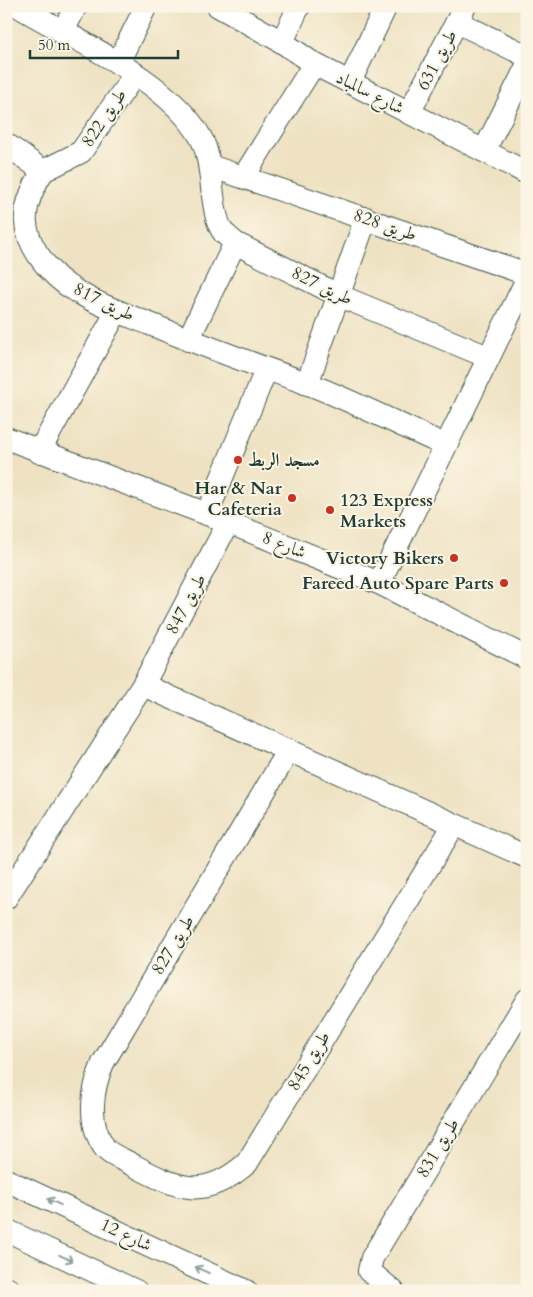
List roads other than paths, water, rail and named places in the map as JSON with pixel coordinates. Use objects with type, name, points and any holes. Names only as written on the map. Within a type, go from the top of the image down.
[{"type":"street","points":[[18,6],[62,33],[126,68],[163,94],[186,116],[201,138],[210,166]]},
{"type":"street","points":[[62,33],[76,6]]},
{"type":"street","name":"طريق 822","points":[[43,171],[81,152],[126,68],[146,6]]},
{"type":"street","points":[[282,42],[300,6]]},
{"type":"street","points":[[350,82],[386,6]]},
{"type":"street","name":"شارع سالمباد","points":[[224,8],[282,42],[314,64],[527,173]]},
{"type":"street","points":[[461,14],[527,56]]},
{"type":"street","name":"طريق 631","points":[[409,113],[461,14]]},
{"type":"street","points":[[244,176],[314,64]]},
{"type":"street","points":[[484,151],[527,66]]},
{"type":"street","points":[[9,153],[43,171]]},
{"type":"street","name":"طريق 828","points":[[210,166],[527,274]]},
{"type":"street","name":"طريق 827","points":[[210,166],[218,222],[223,232],[235,243],[340,296],[488,357]]},
{"type":"street","name":"طريق 817","points":[[43,171],[31,190],[24,211],[27,232],[36,252],[51,271],[69,286],[117,311],[266,370],[307,384],[445,445]]},
{"type":"street","points":[[307,384],[340,296],[366,218]]},
{"type":"street","points":[[188,340],[235,243]]},
{"type":"street","points":[[378,583],[527,279]]},
{"type":"street","points":[[39,452],[117,311]]},
{"type":"street","points":[[207,514],[266,370]]},
{"type":"street","name":"شارع 8","points":[[6,438],[207,514],[378,583],[527,658]]},
{"type":"street","name":"طريق 847","points":[[6,898],[143,686],[228,523]]},
{"type":"street","points":[[143,686],[527,857]]},
{"type":"street","name":"طريق 827","points":[[105,1149],[98,1136],[93,1108],[97,1078],[103,1063],[289,750]]},
{"type":"street","name":"طريق 845","points":[[105,1149],[166,1183],[181,1187],[211,1185],[224,1180],[247,1164],[454,825]]},
{"type":"street","name":"طريق 831","points":[[393,1291],[376,1279],[369,1271],[372,1258],[527,1000]]},
{"type":"street","name":"شارع 12","points":[[6,1180],[246,1291]]},
{"type":"street","points":[[6,1230],[136,1291]]},
{"type":"street","points":[[6,1288],[12,1291]]},
{"type":"place","name":"مسجد الربط","points":[[238,460]]},
{"type":"place","name":"Har & Nar Cafeteria","points":[[292,498]]},
{"type":"place","name":"123 Express Markets","points":[[330,510]]},
{"type":"place","name":"Victory Bikers","points":[[454,558]]},
{"type":"place","name":"Fareed Auto Spare Parts","points":[[504,583]]}]
